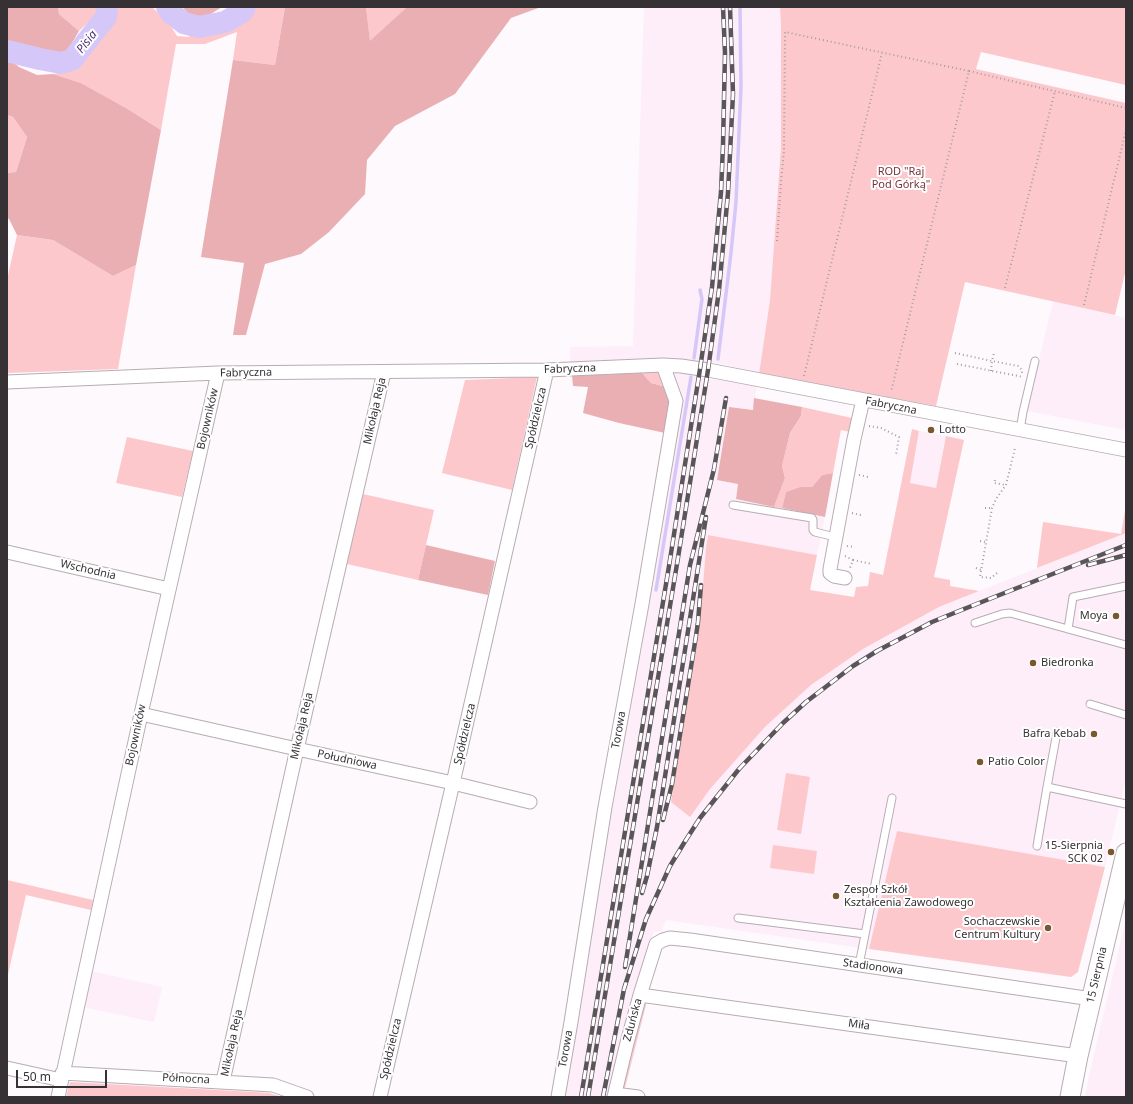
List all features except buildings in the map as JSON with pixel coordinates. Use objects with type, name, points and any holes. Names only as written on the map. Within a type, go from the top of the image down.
[{"type":"main road","name":"15 Sierpnia","points":[[1070,1097],[1078,1056],[1126,853]]},
{"type":"street","name":"Fabryczna","points":[[7,382],[218,374],[547,370],[663,365],[700,369],[1126,450]]},
{"type":"street","name":"Torowa","points":[[558,1097],[574,1007],[605,806],[642,604],[676,401],[663,365]]},
{"type":"street","name":"Spółdzielcza","points":[[380,1097],[547,370]]},
{"type":"street","name":"Mikołaja Reja","points":[[223,1081],[296,749],[384,372]]},
{"type":"street","name":"Bojowników","points":[[58,1097],[141,714],[218,374]]},
{"type":"street","points":[[845,578],[834,576],[830,573],[830,569],[854,439],[863,400]]},
{"type":"street","name":"Wschodnia","points":[[7,552],[169,589]]},
{"type":"street","name":"Południowa","points":[[141,714],[453,783],[530,802]]},
{"type":"street","name":"Stadionowa","points":[[656,944],[670,938],[684,939],[1092,999]]},
{"type":"street","name":"Zduńska","points":[[614,1095],[640,995],[656,944]]},
{"type":"street","name":"Miła","points":[[640,995],[1078,1056]]},
{"type":"street","name":"Północna","points":[[7,1068],[62,1077],[223,1081],[273,1085],[307,1097]]},
{"type":"street","points":[[614,1095],[638,1097]]},
{"type":"lane","points":[[1020,430],[1035,361]]},
{"type":"lane","points":[[733,505],[812,518],[813,530],[815,532],[835,537]]},
{"type":"lane","points":[[1068,629],[1073,597],[1126,586]]},
{"type":"lane","points":[[975,622],[1006,613],[1126,645]]},
{"type":"lane","points":[[1090,704],[1126,715]]},
{"type":"lane","points":[[1037,846],[1057,732]]},
{"type":"lane","points":[[1047,787],[1126,804]]},
{"type":"lane","points":[[859,965],[892,798]]},
{"type":"lane","points":[[738,918],[865,934]]},
{"type":"path","points":[[777,242],[784,150],[785,32],[970,71],[1126,108]]},
{"type":"path","points":[[801,388],[882,53]]},
{"type":"path","points":[[889,405],[970,71]]},
{"type":"path","points":[[1005,288],[1055,91]]},
{"type":"path","points":[[1084,305],[1126,130]]},
{"type":"path","points":[[991,371],[994,353]]},
{"type":"path","points":[[955,354],[1018,366],[1022,370],[1023,377],[957,364]]},
{"type":"path","points":[[864,425],[881,428],[899,437],[896,456]]},
{"type":"path","points":[[997,573],[991,578],[980,577],[992,508],[996,499],[1006,485],[1015,448]]},
{"type":"path","points":[[858,475],[868,477]]},
{"type":"path","points":[[995,480],[994,483],[1006,485]]},
{"type":"path","points":[[985,508],[992,508]]},
{"type":"path","points":[[852,513],[861,514]]},
{"type":"path","points":[[980,541],[986,542]]},
{"type":"path","points":[[846,546],[855,547]]},
{"type":"path","points":[[853,560],[872,564]]},
{"type":"path","points":[[976,568],[981,570]]},
{"type":"shaded area","points":[[7,7],[58,7],[59,14],[79,31],[68,50],[63,54],[50,54],[15,46],[7,43]]},
{"type":"shaded area","points":[[183,7],[222,7],[201,20],[190,17]]},
{"type":"shaded area","points":[[285,7],[366,7],[370,41],[407,7],[541,7],[511,18],[455,94],[395,126],[367,160],[365,194],[329,232],[301,254],[265,264],[246,335],[233,335],[244,263],[201,257],[233,60],[275,65]]},
{"type":"shaded area","points":[[644,7],[780,7],[781,147],[770,300],[759,374],[722,364],[681,359],[664,358],[570,362],[570,347],[633,346]]},
{"type":"shaded area","points":[[7,57],[19,67],[37,75],[53,74],[81,83],[126,108],[161,130],[136,265],[113,276],[53,240],[17,235],[9,219],[7,218],[7,173],[16,172],[27,137],[13,117],[7,115]]},
{"type":"shaded area","points":[[1053,301],[1126,318],[1126,430],[1027,411]]},
{"type":"shaded area","points":[[642,373],[651,383],[666,387],[671,405],[665,433],[583,413],[588,387],[573,386],[572,376]]},
{"type":"shaded area","points":[[674,373],[757,386],[753,410],[729,407],[717,480],[738,484],[736,499],[825,517],[817,555],[708,535],[700,621],[690,816],[710,789],[765,727],[811,685],[863,649],[939,607],[1126,533],[1126,779],[1105,867],[897,832],[869,949],[666,920],[661,931],[654,932],[626,1026],[609,1097],[565,1097],[679,415],[680,403]]},
{"type":"shaded area","points":[[754,398],[802,407],[801,416],[790,433],[782,466],[785,478],[774,507],[736,499],[738,484],[717,480],[729,407],[753,410]]},
{"type":"shaded area","points":[[919,431],[946,436],[936,488],[910,483]]},
{"type":"shaded area","points":[[833,473],[825,517],[782,508],[786,492],[800,487],[812,487],[822,475]]},
{"type":"shaded area","points":[[426,545],[495,561],[488,595],[418,580]]},
{"type":"shaded area","points":[[1126,919],[1126,1097],[1085,1097],[1089,1076]]},
{"type":"shaded area","points":[[91,971],[162,987],[154,1022],[83,1007]]},
{"type":"green space","points":[[58,7],[100,7],[98,13],[79,31],[59,14]]},
{"type":"green space","points":[[115,7],[152,7],[169,23],[177,36],[188,37],[196,33],[238,26],[255,7],[285,7],[275,65],[233,60],[237,32],[205,44],[176,44],[161,130],[126,108],[81,83],[53,74],[67,71],[111,25]]},
{"type":"green space","points":[[366,7],[407,7],[370,42]]},
{"type":"green space","name":"ROD \"Raj Pod Górką\"","points":[[780,7],[1126,7],[1126,85],[981,52],[976,69],[1126,103],[1126,269],[1115,315],[965,282],[936,406],[759,374],[770,300],[781,147]]},
{"type":"green space","points":[[7,115],[13,117],[27,137],[16,172],[7,173]]},
{"type":"green space","points":[[17,235],[53,240],[113,276],[136,265],[118,369],[7,373],[7,280]]},
{"type":"green space","points":[[658,372],[662,376],[666,387],[651,383],[642,373]]},
{"type":"green space","points":[[537,377],[512,490],[442,473],[465,380]]},
{"type":"green space","points":[[802,407],[852,418],[850,432],[841,430],[833,473],[822,475],[812,487],[800,487],[786,492],[782,508],[774,507],[785,478],[782,466],[790,433],[801,416]]},
{"type":"green space","points":[[912,429],[919,431],[910,483],[936,488],[946,436],[964,440],[934,577],[950,580],[950,586],[979,591],[939,607],[863,649],[811,685],[765,727],[710,789],[690,817],[671,802],[700,621],[708,535],[817,555],[810,590],[854,597],[856,587],[868,586],[870,572],[883,575]]},
{"type":"green space","points":[[127,437],[193,451],[182,497],[116,483]]},
{"type":"green space","points":[[363,494],[434,510],[418,580],[347,564]]},
{"type":"green space","points":[[1126,505],[1126,533],[1037,568],[1043,522],[1121,534]]},
{"type":"green space","points":[[786,773],[810,777],[801,834],[777,830]]},
{"type":"green space","points":[[897,831],[1105,867],[1078,972],[1071,977],[869,949]]},
{"type":"green space","points":[[773,845],[817,851],[814,874],[770,868]]},
{"type":"green space","points":[[7,880],[93,900],[91,910],[26,895],[7,979]]},
{"type":"green space","points":[[647,1001],[624,1092],[621,1089],[643,1002]]},
{"type":"green space","points":[[70,1082],[269,1093],[282,1097],[66,1097]]},
{"type":"waterway","name":"Pisia","points":[[7,51],[61,63],[72,60],[106,17],[107,7]]},
{"type":"waterway","name":"Pisia","points":[[167,7],[171,13],[184,23],[199,27],[225,22],[242,12],[245,7]]},
{"type":"waterway","points":[[718,359],[736,202],[741,87],[740,7]]},
{"type":"waterway","points":[[694,358],[702,299],[700,290]]},
{"type":"waterway","points":[[656,590],[691,377]]},
{"type":"railway","points":[[581,1097],[669,566],[712,287],[721,192],[723,145],[725,53],[723,7]]},
{"type":"railway","points":[[588,1097],[677,564],[708,370],[719,290],[728,193],[733,94],[730,7]]},
{"type":"railway","points":[[625,967],[690,565],[714,469],[726,398]]},
{"type":"railway","points":[[642,893],[657,827],[706,517]]},
{"type":"railway","points":[[603,1097],[624,989],[646,919],[670,866],[684,843],[700,818],[739,769],[783,723],[806,702],[853,666],[877,651],[932,622],[1126,545]]},
{"type":"railway","points":[[1088,565],[1126,555]]},
{"type":"railway","points":[[663,820],[672,784],[696,636],[701,585]]},
{"type":"place","name":"Lotto","points":[[931,430]]},
{"type":"place","name":"Moya","points":[[1116,616]]},
{"type":"place","name":"Biedronka","points":[[1033,663]]},
{"type":"place","name":"Bafra Kebab","points":[[1094,734]]},
{"type":"place","name":"Patio Color","points":[[980,762]]},
{"type":"place","name":"15-Sierpnia SCK 02","points":[[1111,852]]},
{"type":"place","name":"Zespoł Szkół Kształcenia Zawodowego","points":[[836,896]]},
{"type":"place","name":"Sochaczewskie Centrum Kultury","points":[[1048,928]]}]
